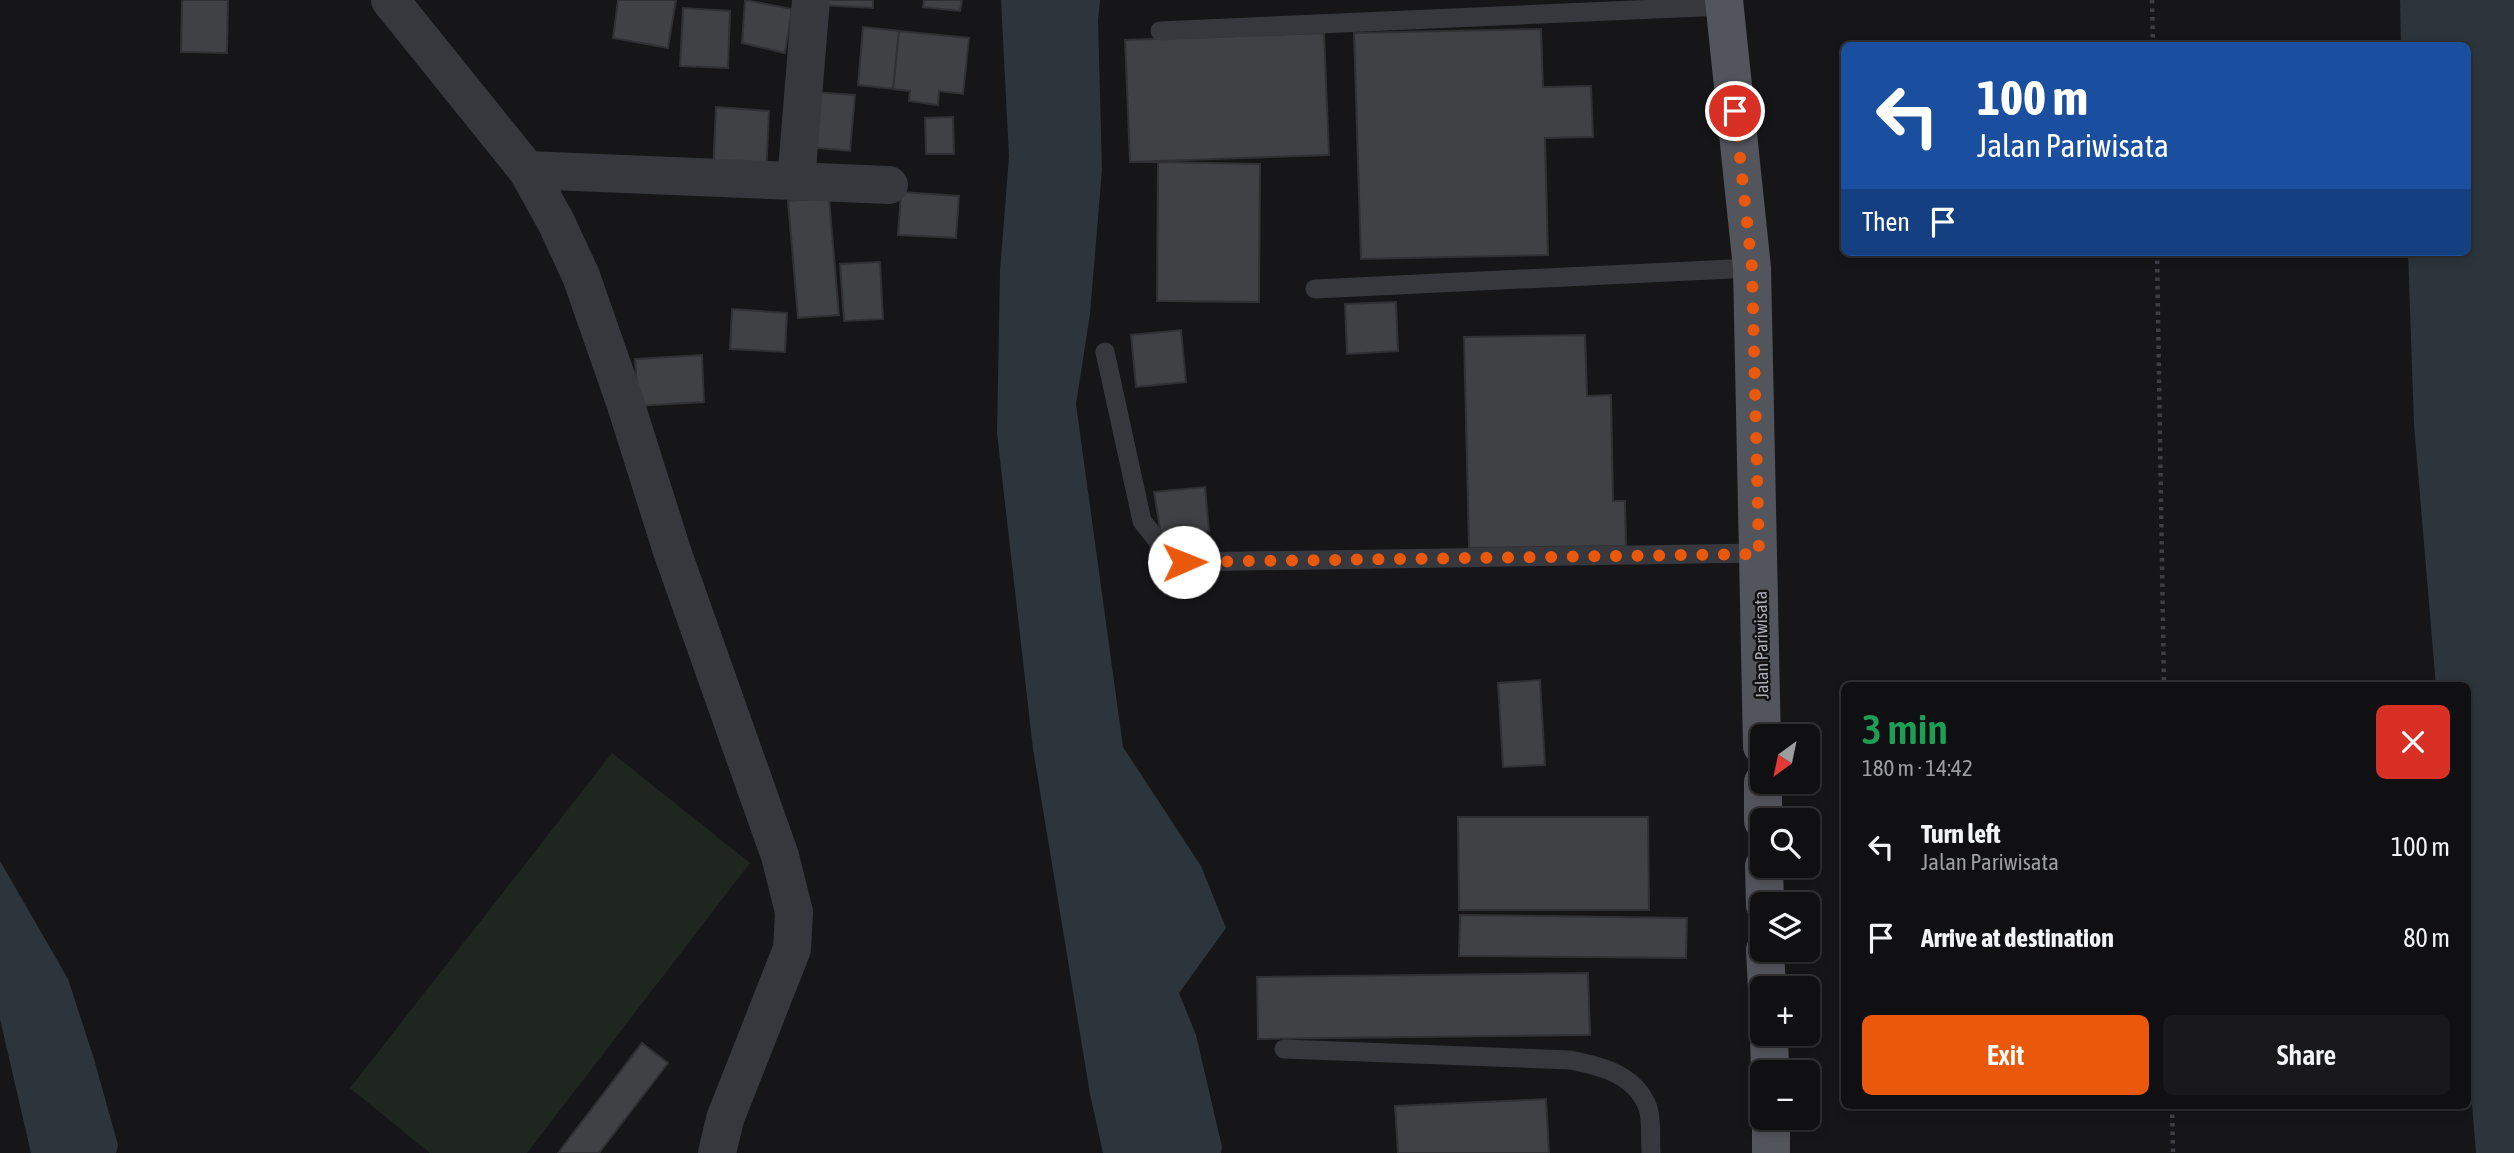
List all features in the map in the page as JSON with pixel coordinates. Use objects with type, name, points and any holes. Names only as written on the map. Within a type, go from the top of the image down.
[{"type":"main road","name":"Jalan Pariwisata","points":[[1724,3],[1752,268],[1762,724]]},
{"type":"main road","points":[[1771,1130],[1771,1153]]},
{"type":"street","points":[[390,0],[527,170],[556,222],[581,276],[625,402],[672,551],[780,856],[794,912],[792,949],[725,1119],[717,1153]]},
{"type":"street","points":[[796,181],[811,0]]},
{"type":"street","points":[[527,170],[889,185]]},
{"type":"lane","points":[[1160,31],[1724,3]]},
{"type":"lane","points":[[1315,289],[1752,268]]},
{"type":"lane","points":[[1105,352],[1142,521],[1161,545],[1184,562],[1759,554]]},
{"type":"lane","points":[[1284,1049],[1570,1060],[1602,1066],[1632,1082],[1648,1109],[1651,1153]]},
{"type":"path","points":[[2152,0],[2153,42]]},
{"type":"path","points":[[2157,256],[2164,682]]},
{"type":"path","points":[[2172,1109],[2173,1153]]},
{"type":"shaded area","points":[[1001,0],[1100,0],[1098,20],[1102,170],[1090,314],[1076,404],[1123,747],[1201,866],[1226,928],[1179,993],[1196,1035],[1222,1147],[1221,1153],[1103,1153],[1090,1094],[1033,749],[997,433],[1000,271],[1009,157]]},
{"type":"shaded area","points":[[2400,0],[2514,0],[2514,1153],[2476,1153],[2471,1092],[2471,682],[2436,682],[2414,424],[2408,256],[2471,256],[2471,42],[2401,42]]},
{"type":"shaded area","points":[[612,753],[750,863],[527,1153],[430,1153],[350,1088]]},
{"type":"shaded area","points":[[0,861],[68,979],[118,1145],[116,1153],[31,1153],[0,1019]]},
{"type":"building","points":[[182,0],[228,0],[227,53],[181,52]]},
{"type":"building","points":[[618,0],[676,0],[668,48],[613,38]]},
{"type":"building","points":[[745,0],[792,9],[785,53],[742,43]]},
{"type":"building","points":[[820,0],[873,0],[873,8],[820,5]]},
{"type":"building","points":[[924,0],[962,0],[960,11],[923,7]]},
{"type":"building","points":[[683,8],[730,11],[728,68],[680,66]]},
{"type":"building","points":[[863,27],[899,31],[893,89],[858,85]]},
{"type":"building","points":[[1541,29],[1543,87],[1591,86],[1593,137],[1545,138],[1548,255],[1361,259],[1354,33]]},
{"type":"building","points":[[899,31],[969,38],[963,94],[939,91],[938,105],[909,101],[910,91],[893,89]]},
{"type":"building","points":[[1324,33],[1329,155],[1130,162],[1125,40]]},
{"type":"building","points":[[813,92],[855,95],[850,151],[808,147]]},
{"type":"building","points":[[716,107],[769,111],[766,176],[713,172]]},
{"type":"building","points":[[953,117],[954,154],[926,154],[925,118]]},
{"type":"building","points":[[1158,162],[1260,164],[1259,302],[1157,301]]},
{"type":"building","points":[[901,192],[959,196],[956,238],[898,235]]},
{"type":"building","points":[[829,198],[839,315],[798,318],[788,201]]},
{"type":"building","points":[[880,262],[883,319],[844,321],[840,264]]},
{"type":"building","points":[[1396,302],[1398,351],[1347,354],[1345,304]]},
{"type":"building","points":[[732,309],[787,313],[785,352],[730,349]]},
{"type":"building","points":[[1181,330],[1186,382],[1136,387],[1131,335]]},
{"type":"building","points":[[1585,335],[1587,396],[1611,395],[1613,501],[1625,501],[1626,546],[1469,548],[1464,337]]},
{"type":"building","points":[[702,355],[704,402],[638,406],[635,359]]},
{"type":"building","points":[[1205,487],[1209,531],[1161,535],[1154,492]]},
{"type":"building","points":[[1540,680],[1545,765],[1503,767],[1498,683]]},
{"type":"building","points":[[1458,817],[1648,817],[1649,910],[1459,910]]},
{"type":"building","points":[[1460,915],[1687,918],[1686,958],[1459,956]]},
{"type":"building","points":[[1588,973],[1590,1035],[1258,1039],[1257,977]]},
{"type":"building","points":[[642,1043],[668,1063],[599,1153],[558,1153]]},
{"type":"building","points":[[1546,1099],[1549,1153],[1398,1153],[1395,1106]]},
{"type":"route","points":[[1184,562],[1759,554],[1752,268],[1735,111]]}]
